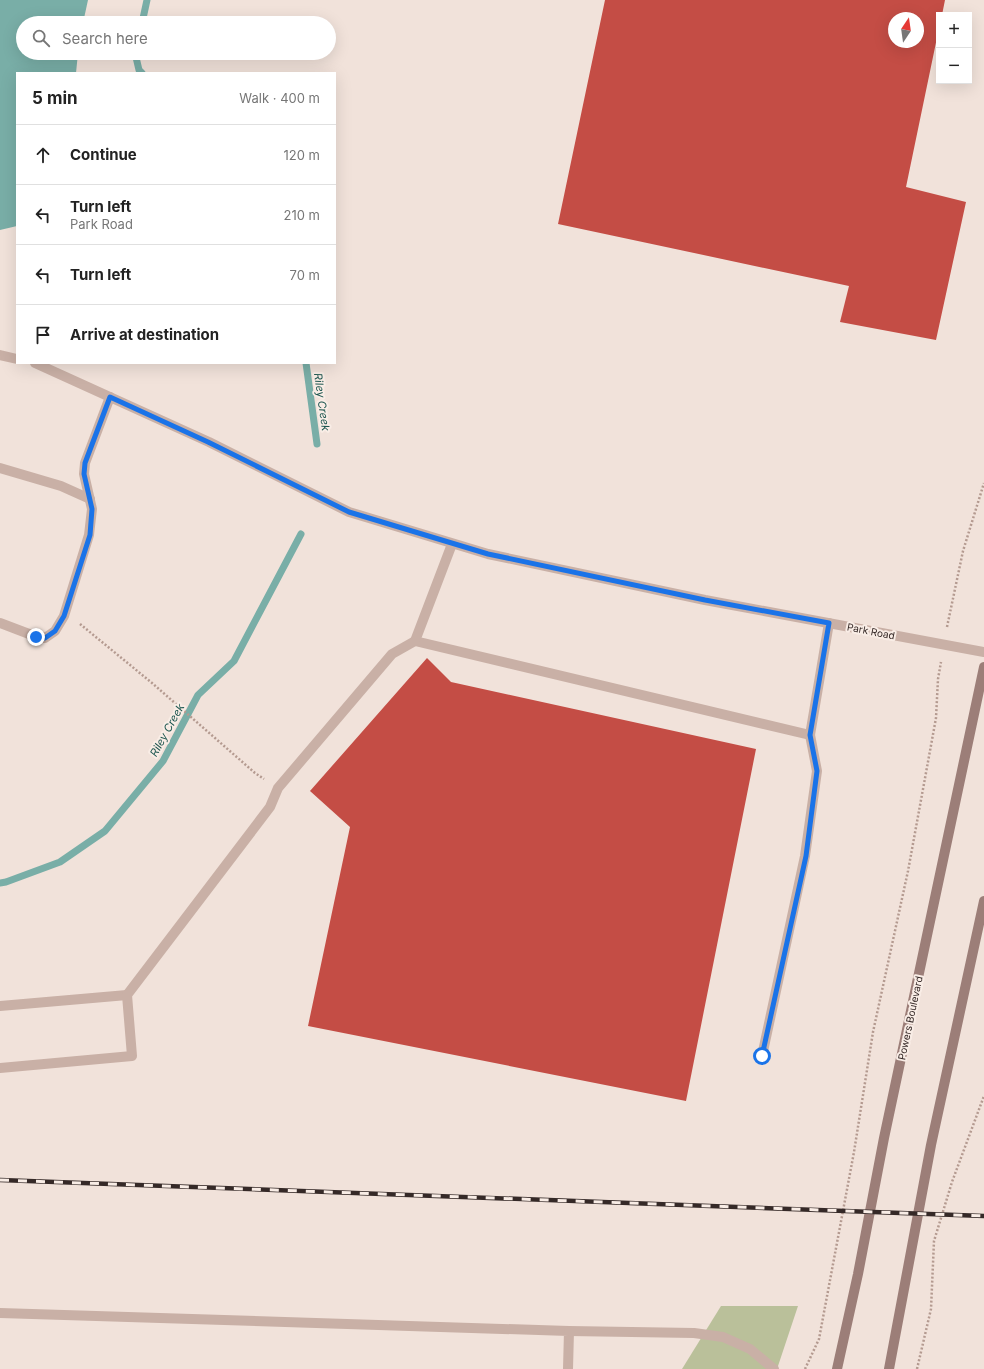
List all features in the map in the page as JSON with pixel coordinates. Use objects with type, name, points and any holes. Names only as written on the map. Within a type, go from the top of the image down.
[{"type":"main road","name":"Powers Boulevard","points":[[837,1369],[858,1274],[884,1138],[984,667]]},
{"type":"main road","points":[[889,1369],[931,1145],[984,901]]},
{"type":"street","points":[[0,355],[16,359]]},
{"type":"street","name":"Park Road","points":[[37,364],[208,442],[349,512],[452,544],[488,554],[690,597],[984,652]]},
{"type":"street","points":[[0,623],[36,637],[45,638],[55,631],[66,612],[90,535],[92,509],[84,474],[85,463],[110,397]]},
{"type":"street","points":[[0,468],[61,486],[90,498]]},
{"type":"street","points":[[0,1068],[132,1056],[127,995],[270,807],[278,788],[392,654],[415,641],[452,544]]},
{"type":"street","points":[[762,1056],[806,856],[817,771],[810,735],[829,623]]},
{"type":"street","points":[[415,641],[810,735]]},
{"type":"street","points":[[0,1006],[127,995]]},
{"type":"street","points":[[0,1313],[569,1331],[694,1333],[723,1337],[750,1349],[774,1369]]},
{"type":"street","points":[[568,1369],[569,1331]]},
{"type":"path","points":[[805,1369],[819,1338],[854,1152],[873,1032],[908,870],[936,718],[938,679],[944,644],[963,551],[984,483]]},
{"type":"path","points":[[66,612],[152,683],[254,773]]},
{"type":"path","points":[[917,1369],[931,1309],[934,1241],[952,1182],[984,1096]]},
{"type":"green space","points":[[721,1306],[798,1306],[777,1369],[682,1369]]},
{"type":"water","points":[[0,0],[88,0],[85,16],[16,16],[16,60],[77,60],[76,72],[16,72],[16,226],[0,230]]},
{"type":"building","points":[[605,0],[945,0],[943,12],[936,12],[936,42],[906,187],[966,202],[936,340],[840,322],[849,286],[558,224]]},
{"type":"building","points":[[427,658],[451,682],[756,749],[686,1101],[308,1026],[350,827],[310,791]]},
{"type":"waterway","name":"Riley Creek","points":[[144,16],[147,0]]},
{"type":"waterway","name":"Riley Creek","points":[[137,60],[141,72]]},
{"type":"waterway","name":"Riley Creek","points":[[306,364],[317,444]]},
{"type":"waterway","name":"Riley Creek","points":[[0,883],[60,862],[105,831],[163,761],[198,695],[234,661],[301,534]]},
{"type":"railway","points":[[0,1180],[984,1216]]},
{"type":"route","points":[[36,637],[45,638],[55,631],[64,616],[90,535],[92,509],[84,474],[85,463],[110,397],[208,442],[349,512],[488,554],[705,600],[829,623],[810,735],[817,771],[806,856],[762,1056]]}]
